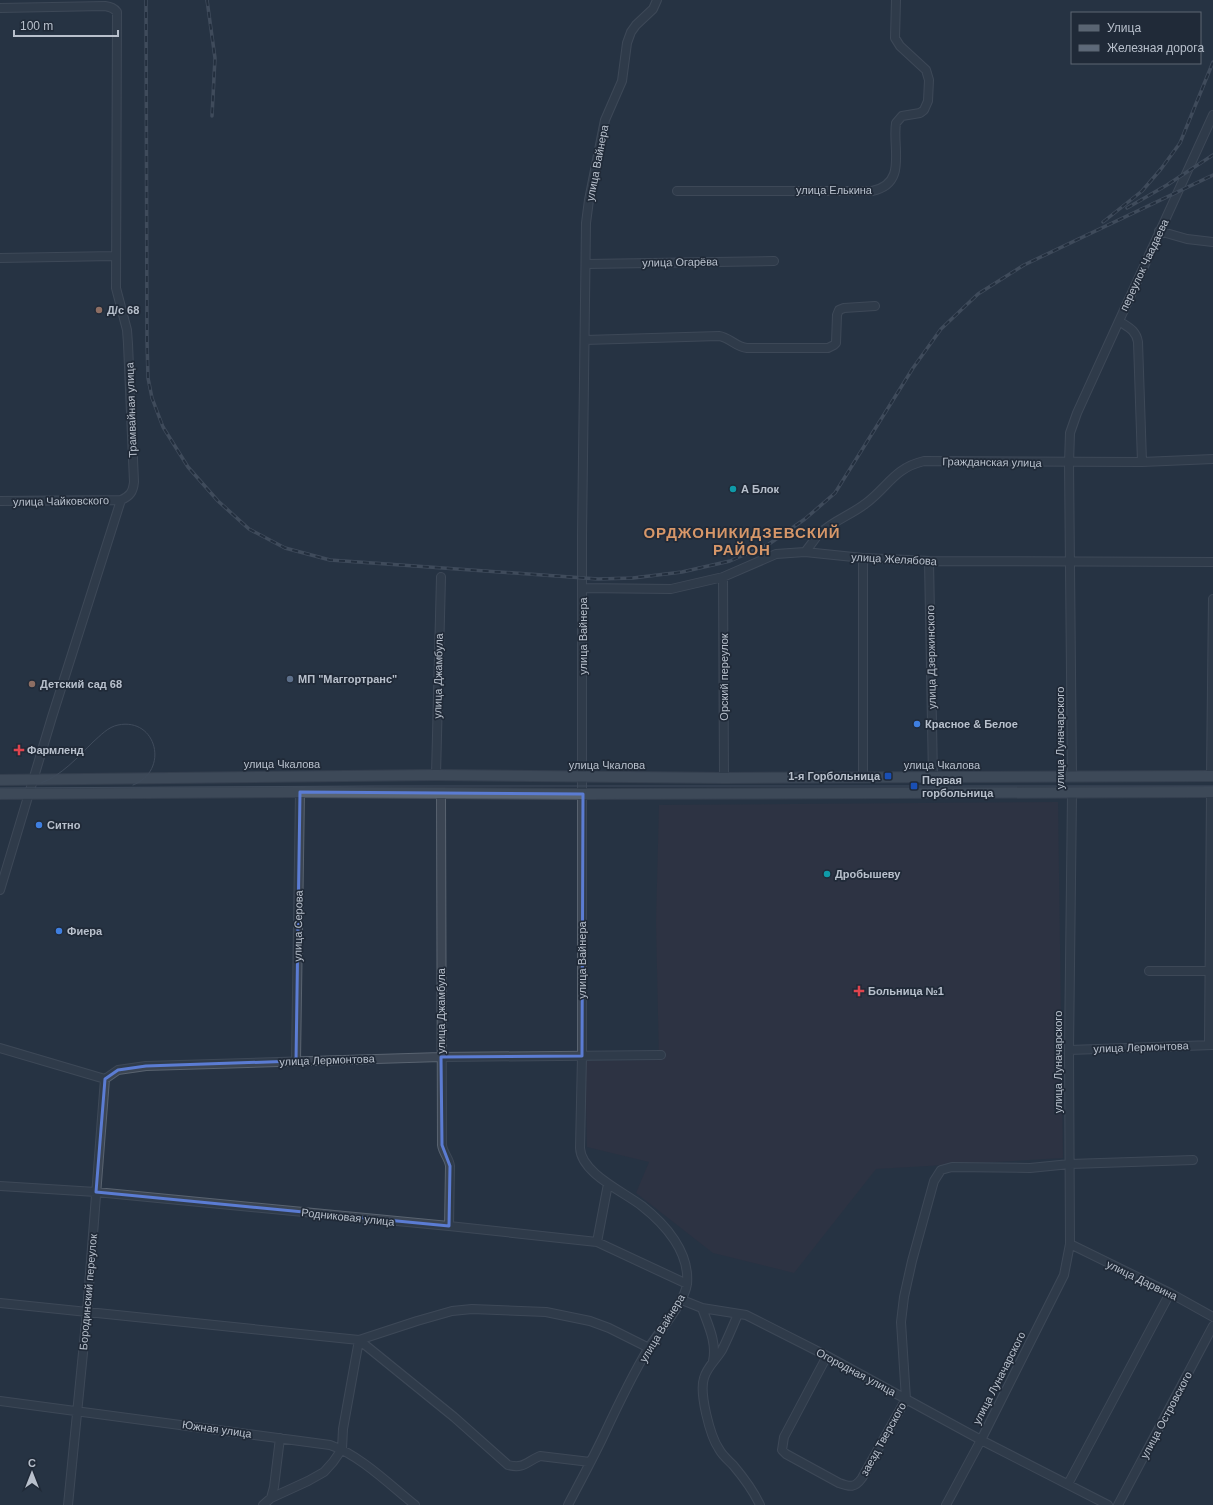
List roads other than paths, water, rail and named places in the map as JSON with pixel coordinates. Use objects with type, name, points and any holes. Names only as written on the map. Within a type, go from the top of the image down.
[{"type":"main road","name":"улица Чкалова","points":[[0,780],[436,775],[724,778],[1212,776]]},
{"type":"main road","name":"улица Луначарского","points":[[1072,777],[1072,794]]},
{"type":"main road","points":[[0,794],[300,792],[582,794],[1072,794],[1212,792]]},
{"type":"street","name":"улица Вайнера","points":[[568,1505],[612,1415],[649,1348],[682,1300],[687,1284],[685,1265],[681,1252],[671,1235],[651,1213],[633,1199],[608,1184],[584,1161],[580,1155],[582,1056],[583,777],[582,536],[586,223],[590,194],[606,120],[622,81],[627,43],[631,32],[636,25],[653,9],[657,0]]},
{"type":"street","name":"улица Елькина","points":[[677,190],[872,191],[881,189],[889,184],[894,177],[896,168],[896,123],[902,116],[920,113],[927,106],[929,80],[926,70],[900,46],[895,38],[896,0]]},
{"type":"street","name":"Трамвайная улица","points":[[0,8],[105,6],[114,9],[118,17],[115,256],[117,294],[123,312],[128,344],[134,482],[129,497],[121,500],[28,794],[0,890]]},
{"type":"street","name":"переулок Чаадаева","points":[[1142,462],[1137,335],[1133,330],[1118,321],[1213,115]]},
{"type":"street","points":[[1159,231],[1187,239],[1213,242]]},
{"type":"street","points":[[0,258],[115,256]]},
{"type":"street","name":"улица Огарёва","points":[[586,264],[774,261]]},
{"type":"street","points":[[585,340],[723,336],[739,346],[747,348],[828,348],[836,343],[837,315],[839,310],[844,308],[875,306]]},
{"type":"street","name":"улица Луначарского","points":[[1072,777],[1070,433],[1077,413],[1118,321]]},
{"type":"street","name":"Гражданская улица","points":[[805,552],[819,534],[865,504],[903,468],[913,463],[924,461],[943,461],[1069,463],[1213,459]]},
{"type":"street","name":"улица Чайковского","points":[[0,501],[121,500]]},
{"type":"street","name":"улица Желябова","points":[[582,588],[671,589],[723,577],[776,554],[805,552],[863,558],[929,561],[1213,562]]},
{"type":"street","points":[[863,558],[863,777]]},
{"type":"street","name":"улица Дзержинского","points":[[929,561],[933,777]]},
{"type":"street","name":"улица Джамбула","points":[[436,775],[441,577]]},
{"type":"street","name":"Орский переулок","points":[[723,577],[724,778]]},
{"type":"street","points":[[1212,776],[1213,599]]},
{"type":"street","name":"улица Серова","points":[[296,1061],[300,792]]},
{"type":"street","points":[[1211,1045],[1209,971],[1212,792]]},
{"type":"street","name":"улица Джамбула","points":[[441,793],[442,1145],[443,1151],[449,1159],[450,1166],[449,1226]]},
{"type":"street","name":"улица Луначарского","points":[[946,1505],[981,1440],[1064,1275],[1070,1244],[1069,1050],[1072,794]]},
{"type":"street","points":[[1149,971],[1209,971]]},
{"type":"street","name":"улица Лермонтова","points":[[1069,1050],[1211,1045]]},
{"type":"street","points":[[0,1048],[105,1079]]},
{"type":"street","name":"улица Лермонтова","points":[[105,1079],[118,1070],[146,1066],[441,1057],[661,1055]]},
{"type":"street","name":"Бородинский переулок","points":[[68,1505],[87,1312],[105,1079]]},
{"type":"street","points":[[1070,1164],[1193,1160]]},
{"type":"street","name":"заезд Тверского","points":[[827,1356],[784,1437],[782,1450],[793,1458],[840,1483],[847,1486],[858,1484],[906,1399],[901,1322],[904,1297],[912,1261],[936,1175],[941,1170],[952,1167],[1030,1168],[1070,1164]]},
{"type":"street","points":[[597,1242],[608,1184]]},
{"type":"street","name":"Родниковая улица","points":[[0,1186],[96,1192],[449,1226],[597,1242],[687,1284]]},
{"type":"street","name":"улица Дарвина","points":[[1070,1244],[1170,1293],[1213,1317]]},
{"type":"street","points":[[1068,1484],[1170,1293]]},
{"type":"street","name":"Огородная улица","points":[[682,1300],[702,1308],[738,1314],[754,1319],[827,1356],[981,1440],[1108,1505]]},
{"type":"street","points":[[0,1303],[359,1340],[452,1311],[480,1310],[546,1312],[590,1321],[609,1328],[649,1348]]},
{"type":"street","points":[[702,1308],[711,1330],[714,1344],[712,1364]]},
{"type":"street","points":[[738,1314],[721,1351],[706,1372],[703,1379],[703,1391],[707,1416],[719,1449],[755,1493],[760,1505]]},
{"type":"street","name":"улица Островского","points":[[1118,1505],[1213,1326]]},
{"type":"street","points":[[263,1505],[271,1498],[324,1472],[342,1449],[343,1429],[359,1340]]},
{"type":"street","points":[[359,1340],[454,1417],[508,1465],[516,1467],[522,1466],[540,1456],[590,1462]]},
{"type":"street","name":"Южная улица","points":[[0,1401],[77,1410],[330,1445],[342,1449],[356,1458],[414,1505]]},
{"type":"street","points":[[271,1498],[274,1488],[280,1438]]},
{"type":"tram line","points":[[41,783],[62,771],[108,729],[118,725],[131,725],[142,729],[150,737],[154,747],[155,758],[152,769],[145,778],[133,785]]},
{"type":"tram line","points":[[0,788],[374,786],[1213,786]]},
{"type":"railway","points":[[146,0],[147,341],[148,378],[152,398],[163,427],[188,467],[218,501],[249,529],[285,548],[330,560],[598,579],[633,578],[682,572],[730,561],[769,544],[805,519],[835,493],[913,368],[941,329],[978,294],[1024,265],[1213,175]]},
{"type":"railway","points":[[207,0],[215,58],[212,116]]},
{"type":"railway","points":[[1103,222],[1142,191],[1161,169],[1180,143],[1213,62]]},
{"type":"railway","points":[[1127,208],[1167,185],[1213,155]]},
{"type":"place","name":"Д/с 68","points":[[99,310]]},
{"type":"place","name":"А Блок","points":[[733,489]]},
{"type":"place","name":"МП \"Маггортранс\"","points":[[290,679]]},
{"type":"place","name":"Детский сад 68","points":[[32,684]]},
{"type":"place","name":"Красное & Белое","points":[[917,724]]},
{"type":"place","name":"Фармленд","points":[[19,750]]},
{"type":"place","name":"1-я Горбольница","points":[[888,776]]},
{"type":"place","name":"Первая горбольница","points":[[914,786]]},
{"type":"place","name":"Ситно","points":[[39,825]]},
{"type":"place","name":"Дробышеву","points":[[827,874]]},
{"type":"place","name":"Фиера","points":[[59,931]]},
{"type":"place","name":"Больница №1","points":[[859,991]]},
{"type":"district","name":"ОРДЖОНИКИДЗЕВСКИЙ РАЙОН","points":[[742,540]]}]
